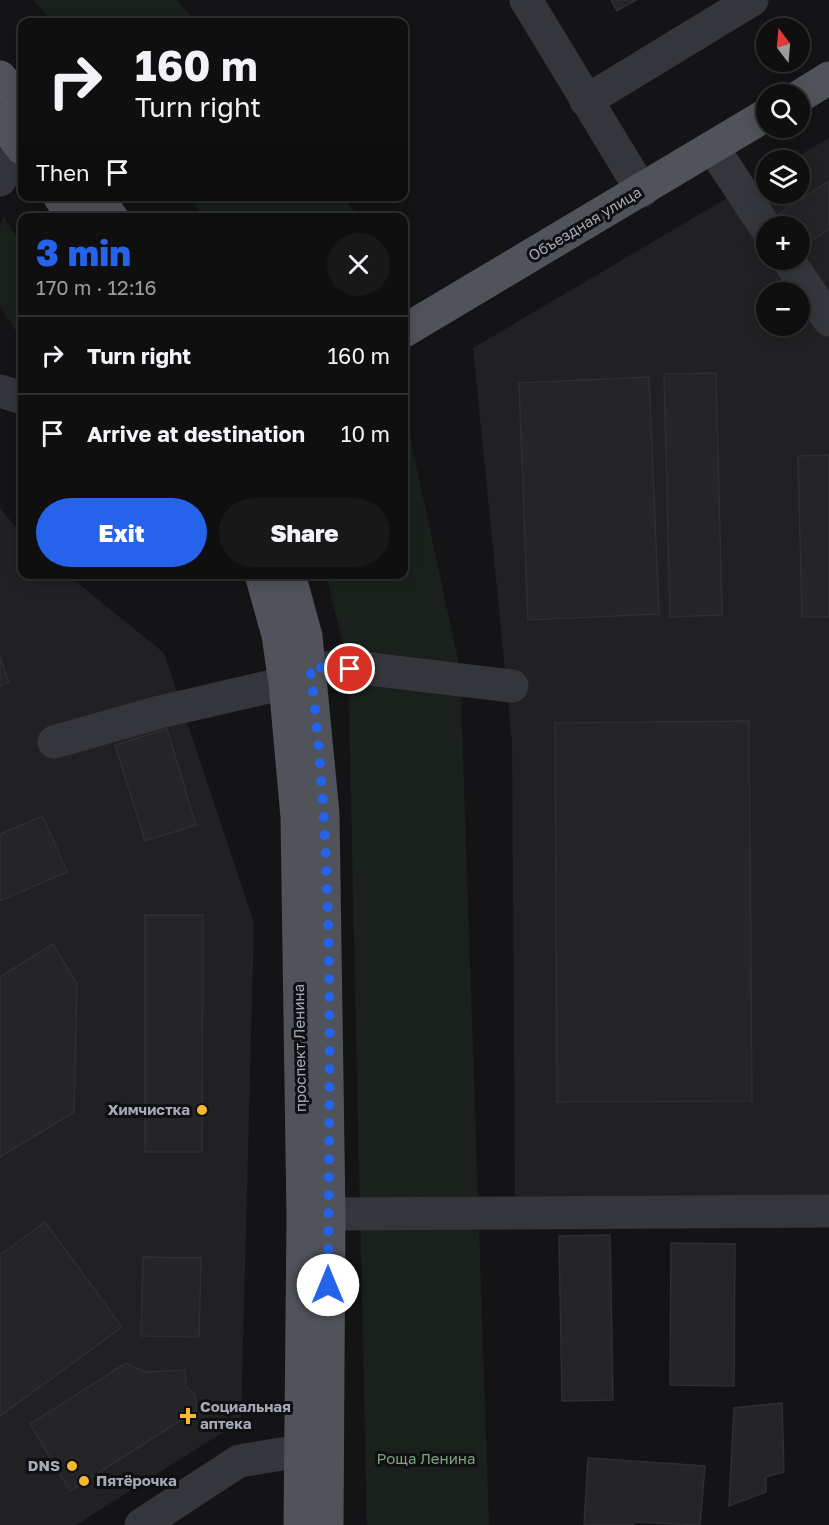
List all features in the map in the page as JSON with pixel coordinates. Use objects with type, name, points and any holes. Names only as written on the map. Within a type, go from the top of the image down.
[{"type":"main road","points":[[0,76],[18,99]]},
{"type":"main road","points":[[810,90],[829,78]]},
{"type":"main road","points":[[0,120],[18,138]]},
{"type":"main road","name":"Объездная улица","points":[[408,329],[756,121]]},
{"type":"main road","name":"проспект Ленина","points":[[262,579],[278,635],[298,675],[323,814],[328,1214],[314,1450],[300,1525]]},
{"type":"main road","name":"проспект Ленина","points":[[291,579],[306,636],[298,675],[297,817],[303,1217],[314,1450],[327,1525]]},
{"type":"street","points":[[526,0],[642,191]]},
{"type":"street","points":[[586,101],[752,0]]},
{"type":"street","points":[[713,148],[758,216]]},
{"type":"street","points":[[0,180],[18,149]]},
{"type":"street","points":[[795,270],[829,320]]},
{"type":"street","points":[[0,391],[18,397]]},
{"type":"street","points":[[54,742],[298,675],[370,669],[512,686]]},
{"type":"street","points":[[328,1214],[829,1211]]},
{"type":"street","points":[[141,1525],[239,1461],[314,1450]]},
{"type":"shaded area","points":[[829,138],[829,1198],[515,1196],[512,741],[473,348],[756,181],[756,204],[810,204],[808,150]]},
{"type":"shaded area","points":[[0,508],[18,529],[18,579],[73,579],[164,653],[254,923],[241,1421],[76,1525],[0,1525]]},
{"type":"green space","points":[[33,0],[177,0],[193,18],[49,18]]},
{"type":"green space","points":[[193,201],[346,201],[356,213],[201,213]]},
{"type":"green space","points":[[3,216],[18,239],[18,335],[0,306],[0,229]]},
{"type":"green space","name":"Роща Ленина","points":[[408,428],[460,669],[489,1525],[367,1525],[348,664],[327,579],[408,579]]},
{"type":"building","points":[[611,0],[636,0],[617,11]]},
{"type":"building","points":[[829,181],[829,229],[810,242],[810,216],[777,215],[794,204],[810,204],[810,193]]},
{"type":"building","points":[[716,373],[722,615],[670,617],[664,374]]},
{"type":"building","points":[[649,377],[659,614],[528,620],[519,383]]},
{"type":"building","points":[[829,455],[829,617],[802,617],[798,456]]},
{"type":"building","points":[[0,657],[9,682],[0,686]]},
{"type":"building","points":[[749,721],[752,1101],[557,1102],[555,723]]},
{"type":"building","points":[[167,729],[196,825],[145,841],[115,745]]},
{"type":"building","points":[[43,816],[67,872],[0,901],[0,834]]},
{"type":"building","points":[[145,915],[203,915],[202,1152],[145,1152]]},
{"type":"building","points":[[53,944],[77,984],[74,1112],[0,1157],[0,977]]},
{"type":"building","points":[[45,1222],[122,1327],[0,1416],[0,1255]]},
{"type":"building","points":[[610,1235],[613,1400],[562,1401],[559,1236]]},
{"type":"building","points":[[671,1243],[735,1244],[734,1386],[670,1385]]},
{"type":"building","points":[[143,1257],[201,1258],[199,1337],[141,1336]]},
{"type":"building","points":[[126,1363],[145,1372],[185,1370],[186,1387],[195,1395],[197,1410],[70,1491],[30,1424]]},
{"type":"building","points":[[782,1403],[784,1472],[766,1477],[766,1492],[729,1506],[734,1408]]},
{"type":"building","points":[[588,1458],[705,1466],[700,1525],[634,1522],[633,1525],[584,1525]]},
{"type":"place","name":"Химчистка","points":[[202,1110]]},
{"type":"place","name":"Социальная аптека","points":[[188,1416]]},
{"type":"place","name":"DNS","points":[[72,1466]]},
{"type":"place","name":"Пятёрочка","points":[[84,1481]]},
{"type":"route","points":[[328,1285],[327,947],[323,814],[310,667],[350,669]]}]
